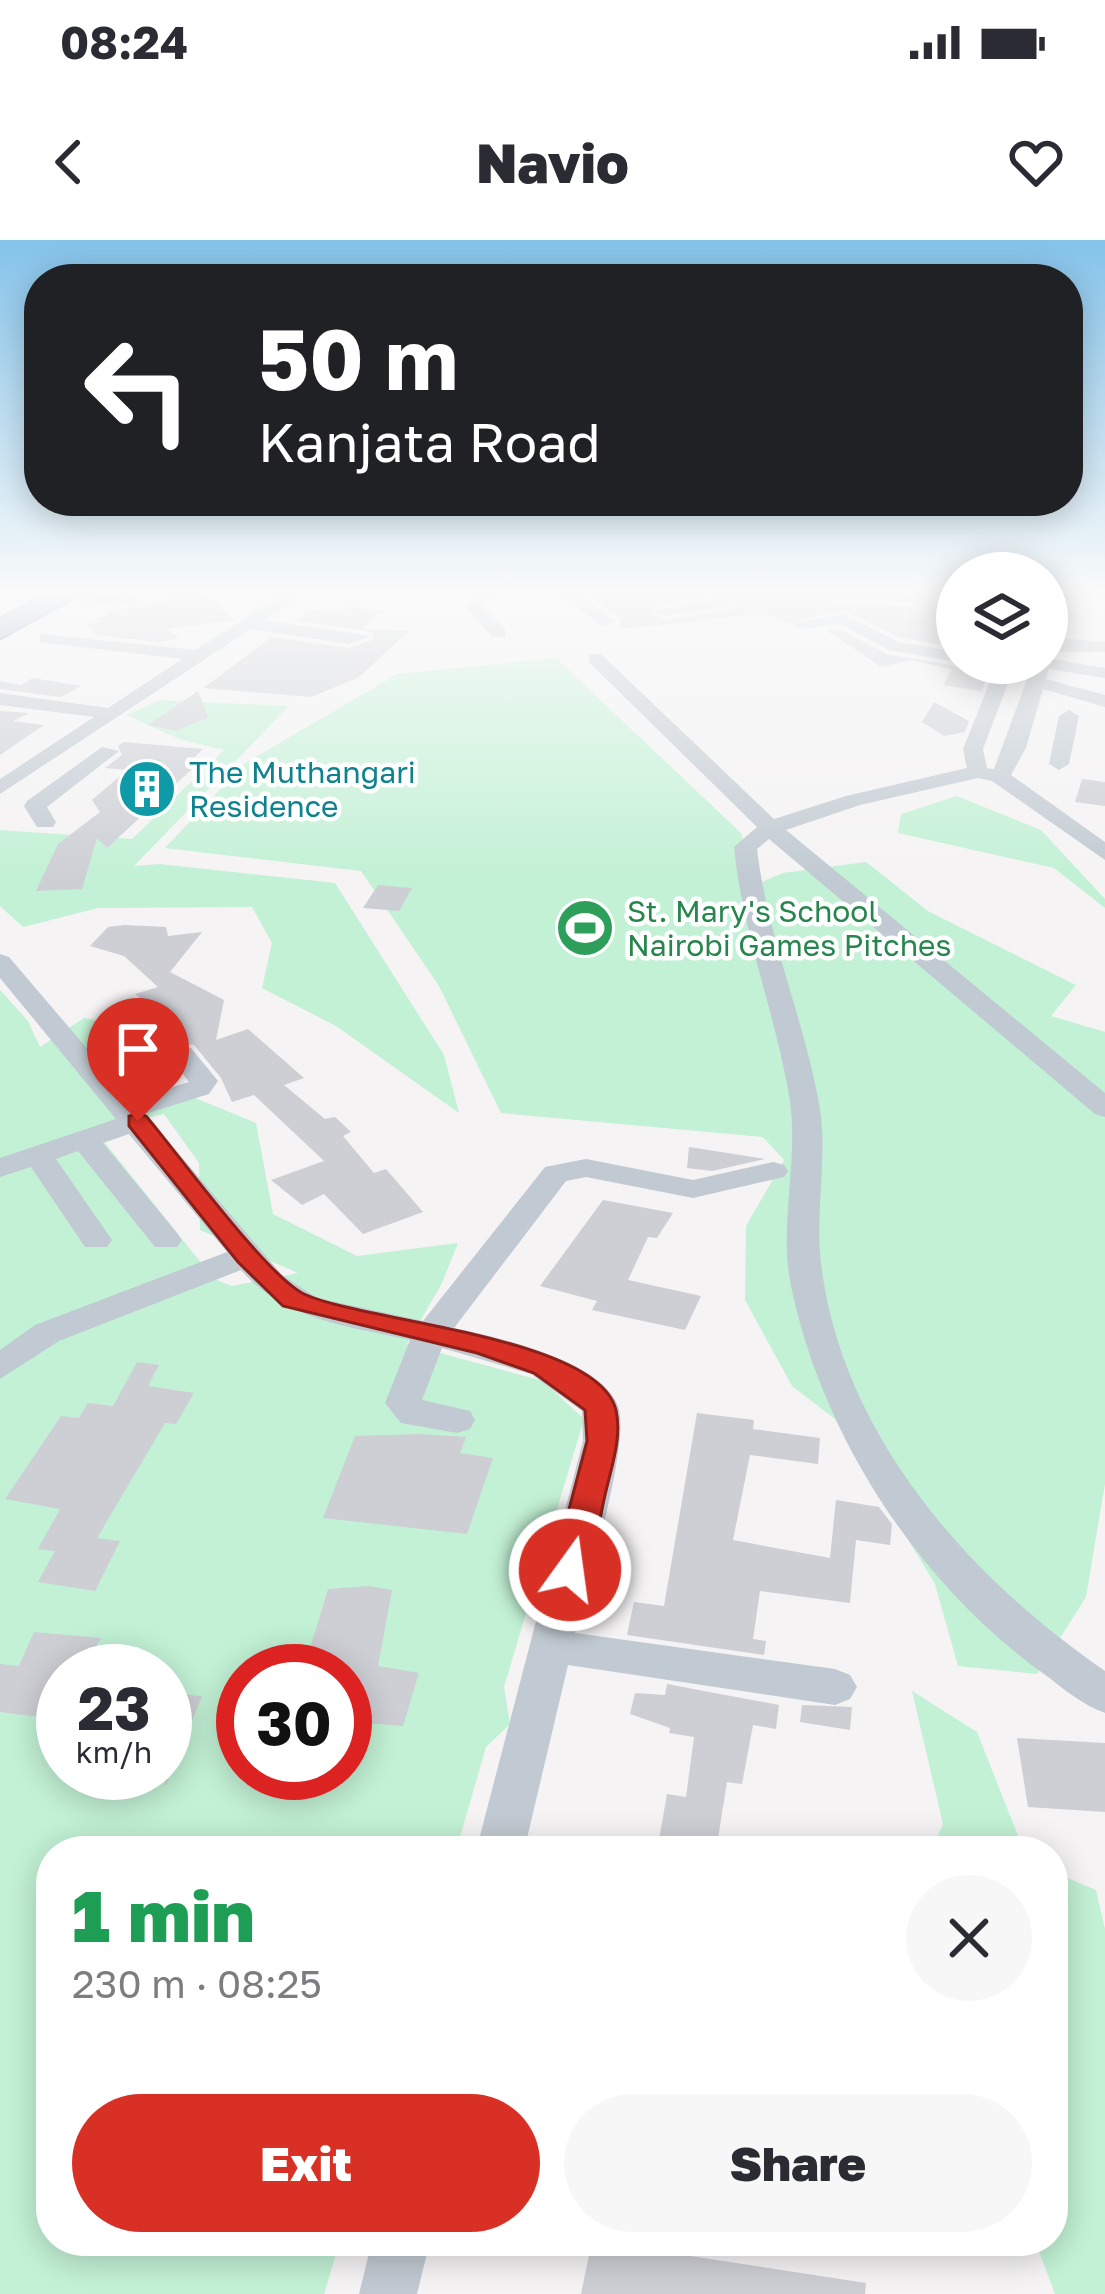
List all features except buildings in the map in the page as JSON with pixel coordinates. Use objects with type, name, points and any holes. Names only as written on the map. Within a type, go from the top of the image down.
[{"type":"street","points":[[0,788],[155,687]]},
{"type":"street","points":[[625,687],[770,829],[1105,1108]]},
{"type":"street","points":[[998,687],[973,749],[989,774],[1105,852]]},
{"type":"street","points":[[1036,687],[1016,748],[989,774],[819,810],[770,829],[745,847],[749,882],[809,1131],[801,1214],[807,1283],[840,1381],[879,1465],[925,1533],[1004,1620],[1105,1695]]},
{"type":"street","points":[[1065,687],[1081,698],[1105,701]]},
{"type":"street","points":[[0,699],[113,714]]},
{"type":"street","points":[[1016,748],[1060,758],[1069,716]]},
{"type":"street","points":[[45,822],[35,806],[109,751]]},
{"type":"street","points":[[20,774],[68,780]]},
{"type":"street","points":[[6,978],[133,1115],[248,1256],[293,1300],[544,1366],[574,1383],[600,1407],[602,1441],[504,1836]]},
{"type":"street","points":[[0,1168],[85,1140],[199,1088],[204,1081],[181,1054]]},
{"type":"street","points":[[85,1140],[166,1240]]},
{"type":"street","points":[[39,1156],[96,1240]]},
{"type":"street","points":[[458,1420],[414,1414],[403,1403],[430,1335],[564,1170],[586,1168],[693,1189],[773,1171]]},
{"type":"street","points":[[0,1367],[47,1334],[248,1256]]},
{"type":"street","points":[[551,1646],[835,1687]]},
{"type":"street","points":[[388,2294],[397,2256]]},
{"type":"green space","points":[[375,687],[587,687],[741,833],[757,884],[783,873],[866,862],[928,911],[1076,985],[1051,1016],[1105,1032],[1105,1484],[1086,1597],[1037,1674],[958,1666],[935,1584],[835,1419],[792,1386],[745,1300],[746,1226],[784,1160],[763,1137],[501,1113],[439,986],[361,871],[165,848],[244,764]]},
{"type":"green space","points":[[160,700],[289,706],[134,866],[159,864],[335,883],[444,1055],[459,1113],[336,1026],[262,988],[272,943],[252,907],[98,908],[23,927],[0,906],[0,830],[132,839],[224,750],[179,739],[126,715]]},
{"type":"green space","points":[[957,796],[1041,830],[1105,899],[1105,908],[1054,868],[898,833],[901,814]]},
{"type":"green space","points":[[0,990],[28,1021],[40,1047],[84,1018],[139,1028],[166,1047],[144,1077],[256,1123],[273,1214],[357,1256],[458,1243],[442,1283],[407,1344],[543,1381],[584,1419],[554,1519],[549,1566],[527,1610],[504,1687],[510,1724],[486,1747],[460,1836],[36,1836],[36,2256],[335,2256],[324,2294],[0,2294]],"holes":[[[164,1114],[199,1163],[200,1230],[298,1273],[232,1286],[214,1279],[94,1129]]]},
{"type":"green space","points":[[912,1691],[977,1732],[1018,1836],[938,1836],[943,1824]]},
{"type":"green space","points":[[1068,1878],[1096,1890],[1105,1929],[1105,2294],[1055,2294],[1041,2256],[1068,2256]]},
{"type":"place","name":"The Muthangari Residence","points":[[147,789]]},
{"type":"place","name":"St. Mary's School Nairobi Games Pitches","points":[[585,928]]},
{"type":"route","points":[[138,1121],[270,1282],[293,1300],[484,1346],[544,1366],[574,1383],[600,1407],[602,1441],[570,1570]]}]
